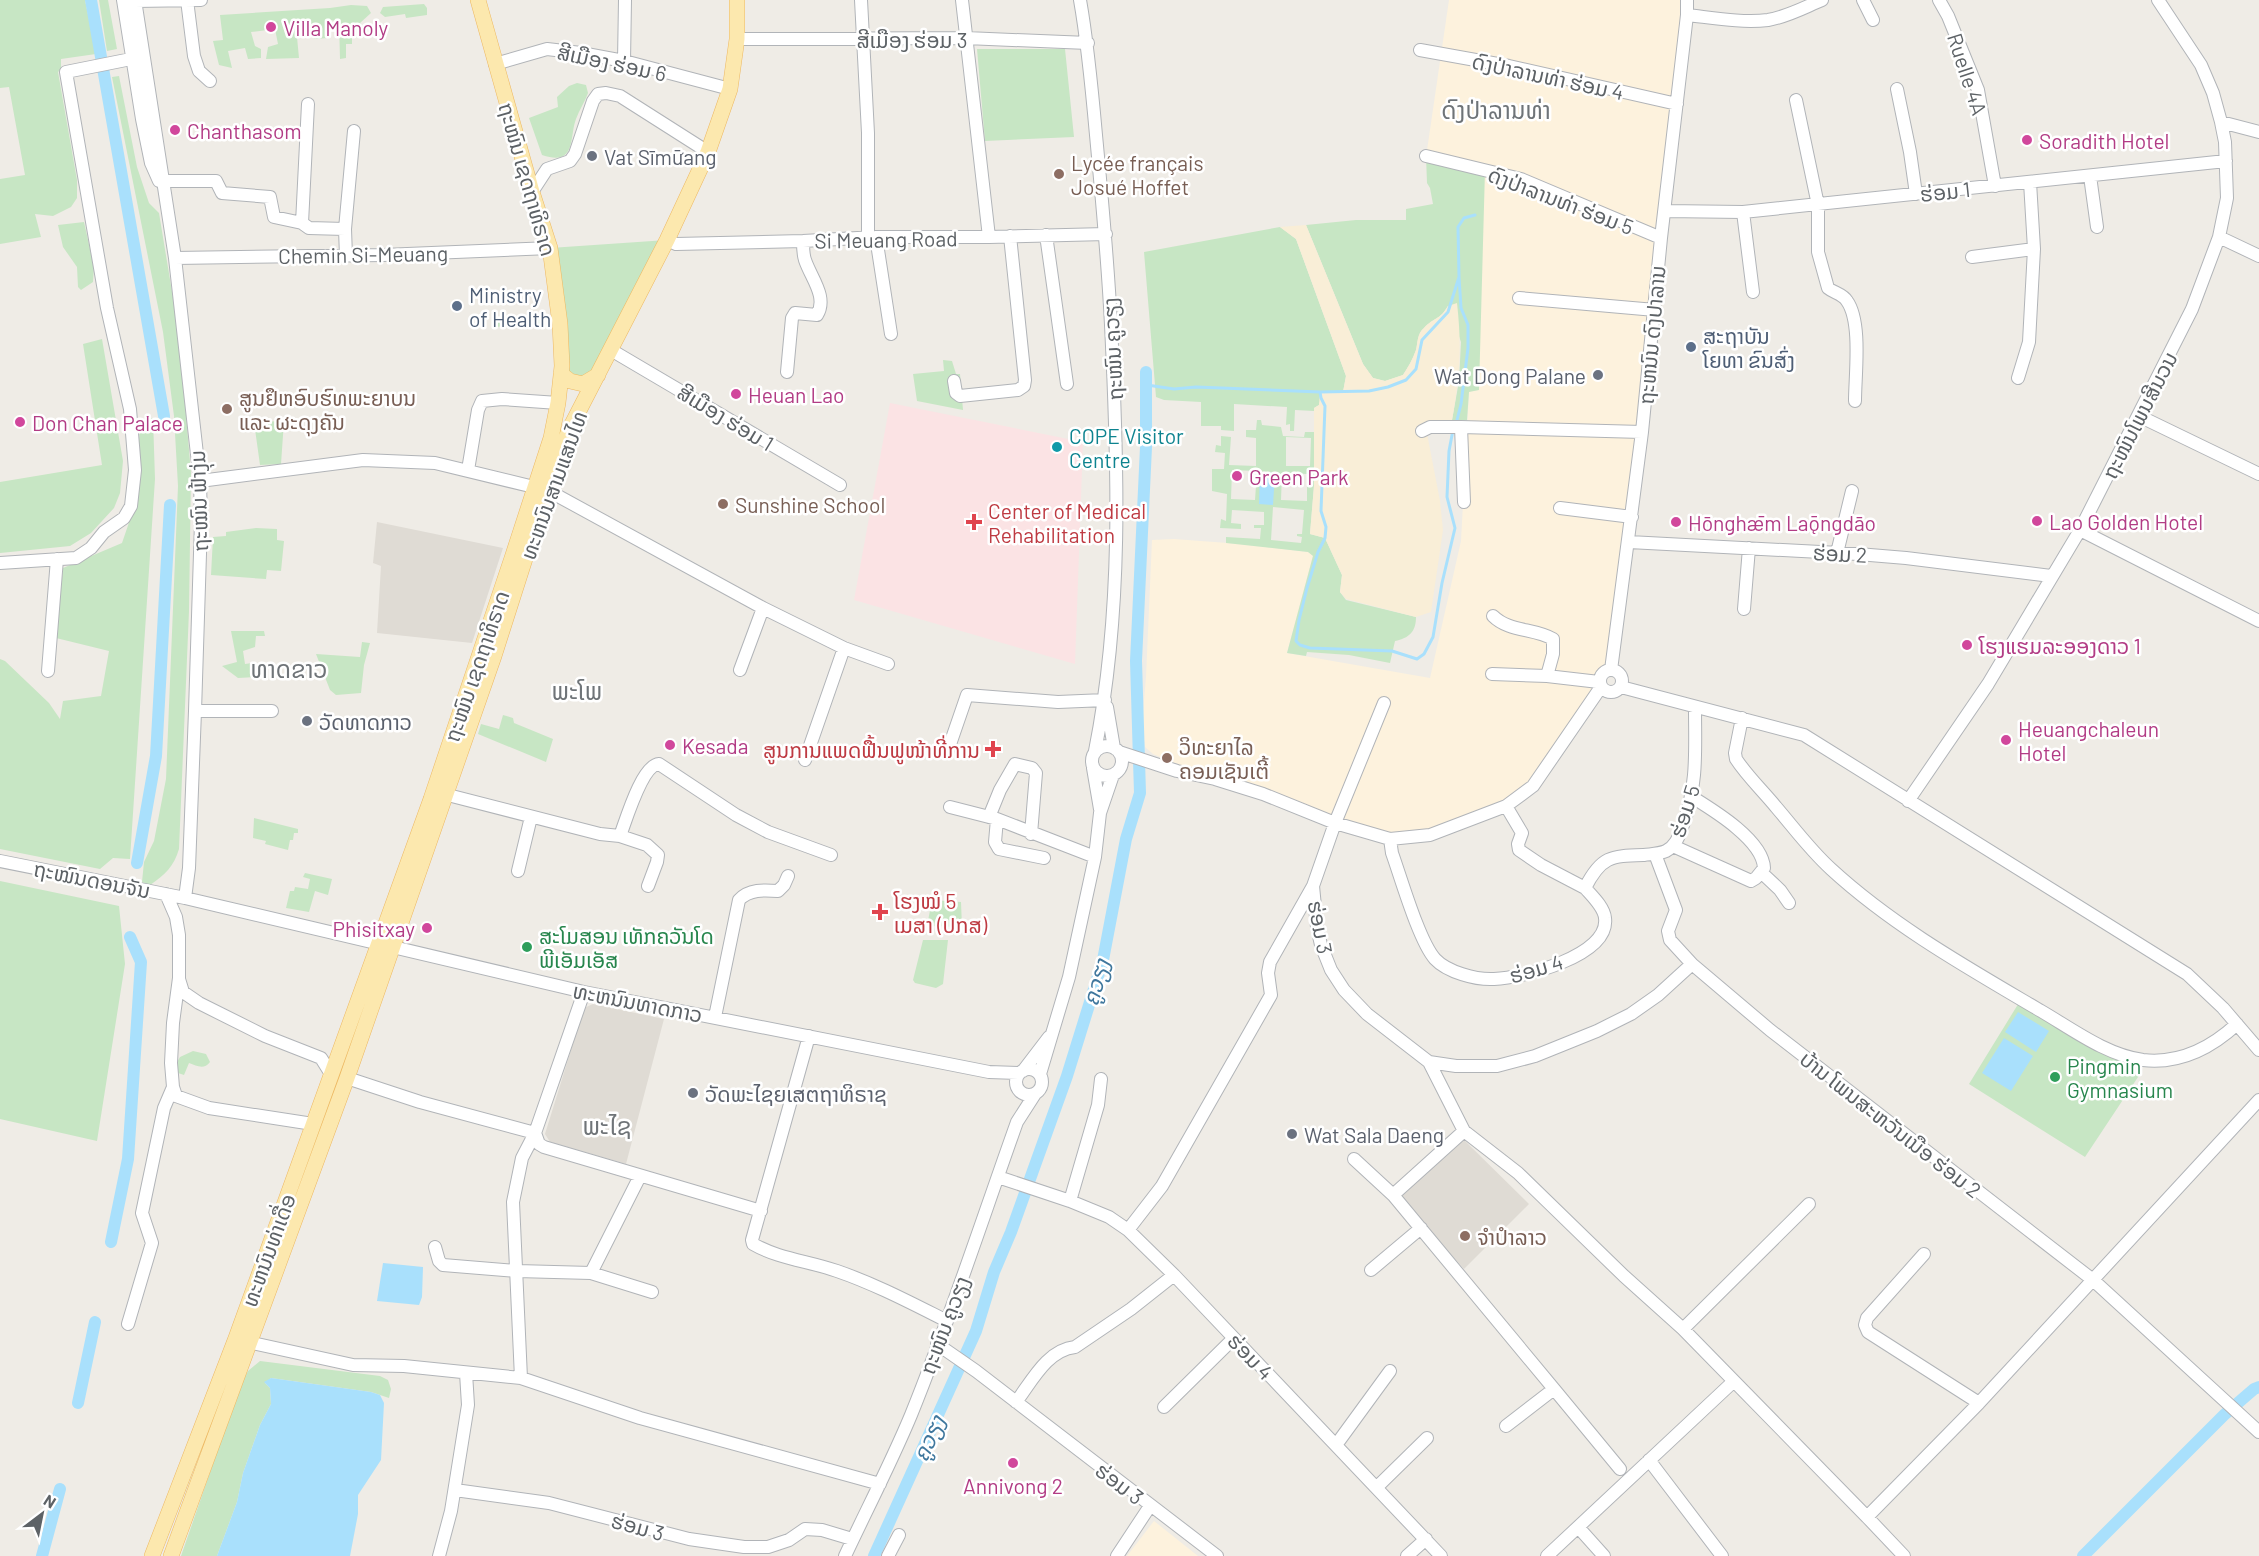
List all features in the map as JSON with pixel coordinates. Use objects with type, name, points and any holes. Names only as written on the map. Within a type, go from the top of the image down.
[{"type":"main road","name":"ຖະໜົນ ເຊດຖາທິຣາດ","points":[[385,945],[481,653],[541,488],[558,403],[561,374],[560,324],[550,248],[478,0]]},
{"type":"main road","name":"ທະຫນົນສາມແສນໄທ","points":[[385,945],[444,794],[494,656],[541,488],[667,240],[708,152],[730,89],[737,39],[737,0]]},
{"type":"main road","points":[[561,374],[570,381],[584,384],[599,374]]},
{"type":"main road","points":[[558,403],[561,393],[565,390],[572,391],[577,396],[569,430]]},
{"type":"main road","name":"ທະຫນົນທ່າເດື່ອ","points":[[171,1556],[314,1124],[385,945]]},
{"type":"main road","name":"ທະຫນົນທ່າເດື່ອ","points":[[152,1556],[243,1341],[347,1078],[385,945]]},
{"type":"street","points":[[165,195],[151,163],[125,60],[131,0],[201,0]]},
{"type":"street","name":"ຖະໝົນ ຟ້າງຸ່ມ","points":[[131,0],[175,258],[200,481],[201,522],[195,711],[189,868],[185,898]]},
{"type":"street","points":[[187,0],[194,56],[199,71],[210,81]]},
{"type":"street","points":[[624,61],[625,0]]},
{"type":"street","points":[[861,0],[865,39],[872,237],[891,334]]},
{"type":"street","points":[[962,0],[989,237]]},
{"type":"street","name":"ຖະໜົນ ຄູວຽງ","points":[[1080,0],[1088,43],[1106,234],[1117,436],[1115,548],[1106,700],[1092,759],[1100,813]]},
{"type":"street","name":"ຖະຫນົນ ດົງປາລານ","points":[[1611,670],[1642,432],[1687,0]]},
{"type":"street","points":[[1687,15],[1768,20],[1822,0]]},
{"type":"street","points":[[1863,0],[1873,20]]},
{"type":"street","name":"Ruelle 4A","points":[[1939,0],[1948,16],[1978,90],[1995,186]]},
{"type":"street","name":"ຖະໜົນໂພນສີນວນ","points":[[1908,801],[1988,684],[2080,530],[2192,309],[2219,237],[2227,198],[2225,142],[2221,122],[2213,93],[2201,65],[2158,0]]},
{"type":"street","name":"ສີເມືອງ ຮ່ອມ 3","points":[[737,39],[966,39],[1088,43]]},
{"type":"street","name":"ສີເມືອງ ຮ່ອມ 6","points":[[495,64],[547,49],[624,61],[730,89]]},
{"type":"street","name":"ດົງປ່າລານທ່າ ຮ່ອມ 4","points":[[1420,50],[1509,66],[1677,104]]},
{"type":"street","points":[[0,563],[76,558],[91,548],[104,532],[124,518],[131,506],[135,470],[130,410],[106,308],[66,72],[125,60]]},
{"type":"street","points":[[1898,89],[1916,194]]},
{"type":"street","points":[[532,192],[547,169],[570,161],[577,148],[593,101],[598,94],[620,96],[708,152]]},
{"type":"street","points":[[1796,100],[1818,205],[1818,252],[1828,288],[1845,298],[1852,312],[1855,329],[1855,400]]},
{"type":"street","points":[[302,223],[308,104]]},
{"type":"street","points":[[2221,122],[2259,132]]},
{"type":"street","points":[[346,256],[345,230],[354,131]]},
{"type":"street","name":"ດົງປ່າລານທ່າ ຮ່ອມ 5","points":[[1426,156],[1521,179],[1661,238]]},
{"type":"street","name":"ຮ່ອມ 1","points":[[1665,212],[1743,212],[2226,161]]},
{"type":"street","points":[[2090,176],[2097,227]]},
{"type":"street","points":[[163,182],[216,181],[222,193],[270,196],[274,217],[302,223],[309,228],[345,230]]},
{"type":"street","points":[[2018,378],[2029,342],[2034,249],[2030,182]]},
{"type":"street","points":[[1743,212],[1753,292]]},
{"type":"street","name":"Si Meuang Road","points":[[667,240],[676,244],[872,237],[1106,234]]},
{"type":"street","points":[[1046,235],[1067,384]]},
{"type":"street","points":[[954,381],[956,393],[960,396],[1018,390],[1024,386],[1010,236]]},
{"type":"street","points":[[2219,237],[2259,256]]},
{"type":"street","points":[[788,372],[792,318],[795,313],[816,315],[820,310],[820,298],[804,259],[802,241]]},
{"type":"street","name":"Chemin Si-Meuang","points":[[175,258],[346,256],[550,248]]},
{"type":"street","points":[[1972,257],[2034,249]]},
{"type":"street","points":[[1520,298],[1655,310]]},
{"type":"street","name":"ສີເມືອງ ຮ່ອມ 1","points":[[611,350],[840,485]]},
{"type":"street","points":[[468,470],[478,410],[482,401],[502,399],[558,403]]},
{"type":"street","points":[[2139,416],[2259,474]]},
{"type":"street","points":[[1422,431],[1430,427],[1466,427],[1642,432]]},
{"type":"street","points":[[1464,501],[1466,427]]},
{"type":"street","points":[[200,481],[363,460],[435,463],[541,488],[763,608],[844,648],[888,664]]},
{"type":"street","points":[[1837,553],[1852,491]]},
{"type":"street","points":[[1560,508],[1632,517]]},
{"type":"street","points":[[2080,530],[2259,621]]},
{"type":"street","name":"ຮ່ອມ 2","points":[[1629,542],[1906,558],[2051,576]]},
{"type":"street","points":[[1744,609],[1749,548]]},
{"type":"street","points":[[48,671],[57,559]]},
{"type":"street","points":[[740,670],[763,608]]},
{"type":"street","points":[[1493,616],[1509,627],[1534,631],[1553,639],[1553,654],[1547,676]]},
{"type":"street","points":[[805,760],[844,648]]},
{"type":"street","points":[[1095,751],[1103,746],[1120,761],[1154,764],[1215,778],[1335,823],[1390,839],[1430,835],[1506,806],[1533,786],[1600,684],[1603,673],[1611,670],[1617,672],[1621,677],[1621,687]]},
{"type":"street","points":[[1492,674],[1547,676],[1600,684],[1609,693],[1621,687]]},
{"type":"street","points":[[1621,687],[1804,735],[2187,974],[2206,991],[2259,1050]]},
{"type":"street","points":[[947,753],[967,696],[1058,702],[1106,700]]},
{"type":"street","name":"ຖະໜົນ ຄູວຽງ","points":[[1040,1074],[1069,977],[1095,857],[1100,813],[1120,761],[1106,700]]},
{"type":"street","name":"ຮ່ອມ 3","points":[[1384,703],[1335,823],[1313,886],[1317,927],[1331,970],[1344,990],[1367,1014],[1429,1062]]},
{"type":"street","name":"ຮ່ອມ 5","points":[[1585,888],[1597,869],[1614,856],[1655,854],[1673,846],[1678,839],[1692,797],[1696,774],[1695,707]]},
{"type":"street","points":[[195,711],[272,711]]},
{"type":"street","points":[[1742,718],[1735,753],[1736,759],[1810,848],[1831,869],[1894,919],[1973,971],[2107,1048],[2144,1060],[2184,1056],[2202,1051],[2221,1040],[2237,1024]]},
{"type":"street","points":[[1093,768],[1100,775],[1120,761]]},
{"type":"street","points":[[620,836],[643,778],[648,769],[654,764],[659,764],[736,815],[768,832],[831,855]]},
{"type":"street","points":[[1031,834],[1036,773],[1032,768],[1015,764],[996,797],[993,818],[995,842],[999,849],[1044,858]]},
{"type":"street","points":[[444,794],[600,834],[620,836],[647,845],[658,855],[648,886]]},
{"type":"street","points":[[1673,846],[1747,880],[1756,878],[1762,873],[1764,861],[1749,840],[1725,818],[1692,797]]},
{"type":"street","points":[[1506,806],[1522,833],[1518,844],[1519,850],[1541,865],[1585,888]]},
{"type":"street","points":[[950,807],[993,818],[1095,857]]},
{"type":"street","points":[[518,872],[531,817]]},
{"type":"street","name":"ຮ່ອມ 4","points":[[1390,839],[1392,853],[1428,948],[1441,964],[1477,978],[1492,980],[1526,975],[1581,954],[1588,949],[1599,939],[1605,929],[1605,917],[1585,888]]},
{"type":"street","name":"ບ້ານ ໂພນສະຫວັນເນືອ ຮ່ອມ 2","points":[[1655,854],[1677,913],[1668,932],[1670,940],[1692,964],[1770,1030],[2093,1281],[2259,1432]]},
{"type":"street","name":"ຖະໝົນດອນຈັນ","points":[[0,861],[185,898]]},
{"type":"street","points":[[1762,873],[1780,890],[1789,903]]},
{"type":"street","points":[[715,1017],[739,900],[744,894],[762,890],[778,891],[789,876]]},
{"type":"street","points":[[1128,1230],[1162,1186],[1271,995],[1268,973],[1270,962],[1313,886]]},
{"type":"street","points":[[166,894],[176,917],[179,935],[179,978],[173,1023],[173,1087],[176,1096],[208,1108],[314,1124]]},
{"type":"street","name":"ທະຫນົນທາດກາວ","points":[[185,898],[584,992],[989,1072],[1019,1080]]},
{"type":"street","points":[[1429,1062],[1456,1066],[1497,1066],[1535,1056],[1632,1014],[1658,995],[1692,964]]},
{"type":"street","points":[[179,978],[183,992],[199,1003],[265,1036],[321,1058],[332,1074]]},
{"type":"street","points":[[521,1378],[513,1202],[522,1158],[535,1133],[584,992]]},
{"type":"street","name":"ຖະໜົນ ຄູວຽງ","points":[[844,1556],[880,1484],[942,1347],[947,1321],[1003,1178],[1017,1122],[1019,1080],[1053,1032]]},
{"type":"street","points":[[808,1036],[752,1240],[753,1244],[780,1256],[836,1270],[947,1321]]},
{"type":"street","points":[[1429,1062],[1464,1131],[1518,1173],[1624,1276],[1683,1329],[1904,1556]]},
{"type":"street","points":[[1032,1070],[1040,1074],[1042,1083],[1040,1089],[1028,1096],[1019,1080],[1032,1070]]},
{"type":"street","points":[[347,1078],[420,1102],[535,1133]]},
{"type":"street","points":[[1070,1201],[1098,1105],[1101,1079]]},
{"type":"street","points":[[128,1324],[152,1243],[142,1213],[164,1108],[173,1087]]},
{"type":"street","name":"ຖະໜົນ ຄູວຽງ","points":[[1017,1122],[1035,1094]]},
{"type":"street","points":[[1868,1517],[1979,1403],[2259,1100]]},
{"type":"street","points":[[1393,1195],[1464,1131]]},
{"type":"street","points":[[535,1133],[539,1144],[544,1147],[761,1211]]},
{"type":"street","points":[[1354,1159],[1393,1195],[1620,1469]]},
{"type":"street","points":[[591,1273],[640,1176]]},
{"type":"street","name":"ຮ່ອມ 4","points":[[1003,1178],[1070,1201],[1108,1217],[1128,1230],[1174,1275],[1441,1556]]},
{"type":"street","points":[[1683,1329],[1809,1204]]},
{"type":"street","points":[[1371,1270],[1421,1228]]},
{"type":"street","points":[[435,1246],[442,1265],[517,1271],[591,1273],[652,1292]]},
{"type":"street","points":[[1924,1254],[1866,1318],[1865,1325],[1868,1332],[1979,1403]]},
{"type":"street","points":[[1016,1402],[1053,1354],[1075,1347],[1131,1309],[1174,1275]]},
{"type":"street","points":[[1164,1407],[1233,1339]]},
{"type":"street","points":[[243,1341],[353,1365],[405,1366],[521,1378],[640,1418],[880,1484]]},
{"type":"street","name":"ຮ່ອມ 3","points":[[942,1347],[1217,1556]]},
{"type":"street","points":[[1336,1445],[1389,1371]]},
{"type":"street","points":[[439,1556],[451,1511],[468,1406],[466,1373]]},
{"type":"street","points":[[1547,1556],[1734,1381]]},
{"type":"street","points":[[1506,1426],[1554,1389]]},
{"type":"street","points":[[1377,1487],[1427,1438]]},
{"type":"street","points":[[1649,1460],[1722,1556]]},
{"type":"street","name":"ຮ່ອມ 3","points":[[454,1490],[549,1503],[689,1539],[744,1547],[768,1547],[789,1540],[805,1528],[822,1530],[852,1539]]},
{"type":"street","points":[[1117,1556],[1150,1506]]},
{"type":"street","points":[[1578,1527],[1604,1556]]},
{"type":"street","points":[[888,1556],[899,1535]]},
{"type":"street","points":[[1407,1556],[1426,1539]]},
{"type":"shaded area","points":[[1449,0],[1689,0],[1620,612],[1600,681],[1547,768],[1515,800],[1430,835],[1390,839],[1215,779],[1153,754],[1145,747],[1142,724],[1152,540],[1174,539],[1241,544],[1308,552],[1313,555],[1287,653],[1430,678],[1461,541],[1469,391],[1478,390],[1426,157]]},
{"type":"shaded area","name":"Center of Medical Rehabilitation","points":[[890,403],[1083,442],[1075,664],[854,600]]},
{"type":"shaded area","points":[[377,522],[503,548],[472,643],[377,633],[381,566],[373,563]]},
{"type":"shaded area","points":[[593,1004],[664,1019],[626,1164],[550,1142],[545,1134],[584,1008]]},
{"type":"shaded area","name":"ຈຳປຳລາວ","points":[[1463,1139],[1529,1204],[1464,1269],[1398,1196]]},
{"type":"shaded area","points":[[1154,1521],[1198,1556],[1127,1556]]},
{"type":"green space","points":[[0,0],[85,0],[96,54],[61,59],[61,69],[58,72],[77,180],[77,198],[71,207],[53,216],[35,214],[41,237],[0,244],[0,179],[25,175],[9,87],[0,88]]},
{"type":"green space","points":[[99,0],[108,0],[117,49],[107,51]]},
{"type":"green space","points":[[424,4],[427,8],[427,15],[406,18],[405,14],[385,17],[380,13],[383,7]]},
{"type":"green space","points":[[351,5],[367,6],[371,13],[360,23],[364,27],[359,36],[352,36],[352,44],[346,44],[346,58],[340,59],[339,21],[329,20],[328,38],[297,37],[299,58],[266,59],[268,47],[278,44],[275,29],[251,32],[255,46],[261,49],[261,58],[248,59],[245,48],[228,51],[232,68],[219,65],[213,41],[223,40],[220,15]]},
{"type":"green space","points":[[977,49],[1065,49],[1074,137],[985,141]]},
{"type":"green space","points":[[119,76],[137,167],[149,203],[159,213],[179,334],[191,473],[189,611],[179,849],[168,870],[150,885],[142,882],[144,862],[154,841],[166,779],[178,486],[174,416],[163,332],[112,77]]},
{"type":"green space","points":[[577,83],[586,85],[588,93],[576,119],[570,148],[561,157],[553,158],[542,155],[529,118],[558,107],[557,97],[569,86]]},
{"type":"green space","points":[[1426,156],[1485,170],[1479,390],[1469,392],[1467,420],[1452,420],[1459,381],[1461,342],[1448,306],[1420,333],[1415,353],[1403,375],[1385,381],[1373,378],[1363,364],[1306,225],[1356,220],[1406,220],[1406,209],[1433,204],[1427,183]]},
{"type":"green space","points":[[84,222],[94,267],[93,282],[81,290],[78,287],[77,267],[63,247],[58,225]]},
{"type":"green space","points":[[1280,227],[1296,239],[1346,376],[1343,392],[1321,398],[1314,411],[1295,410],[1294,431],[1290,431],[1290,424],[1286,425],[1287,407],[1234,404],[1234,431],[1221,430],[1221,426],[1201,426],[1201,402],[1164,400],[1156,397],[1144,252]]},
{"type":"green space","points":[[667,240],[599,374],[570,381],[550,248]]},
{"type":"green space","points":[[544,318],[543,325],[493,327],[493,320]]},
{"type":"green space","points":[[102,339],[123,461],[120,493],[114,508],[91,533],[70,546],[0,553],[0,482],[102,465],[83,344]]},
{"type":"green space","points":[[943,360],[952,361],[956,374],[960,374],[963,410],[917,401],[913,374],[944,371]]},
{"type":"green space","points":[[153,418],[155,479],[130,859],[113,858],[100,869],[0,849],[0,659],[5,661],[49,703],[60,719],[63,701],[101,696],[109,651],[56,638],[63,568],[122,543],[136,502],[140,420]]},
{"type":"green space","points":[[1257,420],[1261,420],[1262,425],[1281,427],[1283,436],[1304,437],[1305,432],[1314,432],[1314,486],[1310,534],[1325,538],[1342,575],[1340,592],[1346,600],[1416,617],[1415,627],[1411,634],[1395,641],[1390,663],[1349,655],[1307,652],[1306,656],[1287,653],[1313,556],[1308,552],[1226,543],[1226,537],[1260,539],[1261,528],[1254,528],[1254,525],[1264,525],[1264,512],[1232,510],[1231,523],[1241,524],[1241,529],[1220,528],[1221,519],[1226,521],[1227,494],[1212,491],[1212,469],[1224,469],[1225,453],[1215,452],[1216,445],[1221,446],[1221,436],[1231,437],[1229,465],[1256,466],[1256,438],[1246,437],[1246,430],[1256,430]],"holes":[[[1286,437],[1311,438],[1310,466],[1286,466]],[[1232,470],[1257,471],[1255,500],[1231,499]],[[1282,473],[1307,474],[1307,501],[1281,500]],[[1273,507],[1304,510],[1302,534],[1297,534],[1302,537],[1301,543],[1271,540]]]},
{"type":"green space","points":[[284,421],[281,464],[260,465],[254,422]]},
{"type":"green space","points":[[256,528],[277,529],[277,540],[284,541],[281,571],[267,570],[266,579],[211,575],[213,537],[226,536],[226,532]]},
{"type":"green space","points":[[231,631],[264,631],[265,636],[256,636],[255,647],[243,651],[245,664],[252,663],[258,670],[257,677],[238,678],[222,666],[237,662]]},
{"type":"green space","points":[[362,642],[370,643],[364,665],[361,693],[336,695],[330,690],[316,654],[360,657]]},
{"type":"green space","points":[[503,715],[513,718],[514,723],[553,739],[546,762],[478,734],[481,724],[499,729]]},
{"type":"green space","points":[[254,818],[298,829],[298,833],[294,833],[293,840],[290,840],[288,850],[253,838]]},
{"type":"green space","points":[[305,873],[332,879],[328,895],[315,891],[309,912],[286,908],[290,891],[294,891],[295,887],[308,889],[310,879],[303,877]]},
{"type":"green space","points":[[0,881],[119,906],[125,964],[97,1141],[0,1119]]},
{"type":"green space","points":[[932,900],[961,902],[962,927],[927,926]]},
{"type":"green space","points":[[923,940],[948,940],[943,984],[936,988],[915,983],[913,980]]},
{"type":"green space","name":"Pingmin Gymnasium","points":[[2020,1001],[2142,1071],[2085,1157],[1969,1084]]},
{"type":"green space","points":[[193,1051],[206,1054],[210,1062],[203,1067],[189,1063],[184,1075],[178,1073],[176,1064],[180,1057]]},
{"type":"green space","points":[[260,1361],[380,1376],[388,1380],[391,1389],[389,1398],[371,1392],[271,1378],[265,1383],[270,1388],[271,1404],[260,1425],[243,1473],[237,1502],[217,1556],[181,1556],[240,1386],[248,1371]]},
{"type":"sand","points":[[1306,225],[1363,364],[1373,378],[1385,381],[1403,375],[1415,353],[1422,330],[1442,314],[1448,306],[1457,303],[1459,362],[1452,420],[1425,423],[1440,501],[1443,530],[1431,612],[1416,617],[1346,599],[1340,592],[1342,575],[1325,538],[1310,534],[1314,486],[1314,408],[1319,405],[1320,392],[1343,392],[1346,376],[1296,239],[1280,227]]},
{"type":"water","points":[[1260,472],[1275,473],[1273,505],[1259,504]]},
{"type":"water","points":[[2018,1012],[2049,1031],[2036,1052],[2005,1032]]},
{"type":"water","points":[[2004,1038],[2033,1056],[2011,1091],[1982,1073]]},
{"type":"water","points":[[383,1263],[423,1267],[422,1297],[419,1305],[377,1301]]},
{"type":"water","points":[[271,1378],[371,1392],[380,1395],[384,1403],[381,1460],[358,1495],[358,1514],[350,1556],[217,1556],[237,1502],[243,1473],[260,1425],[271,1404],[270,1388],[264,1382]]},
{"type":"waterway","points":[[91,0],[164,416]]},
{"type":"waterway","points":[[1453,430],[1449,451],[1447,497],[1455,528],[1442,583],[1433,637],[1424,654],[1417,659],[1392,651],[1310,648],[1300,645],[1296,641],[1299,620],[1318,552],[1325,538],[1326,527],[1321,511],[1325,406],[1320,392],[1369,391],[1388,387],[1406,380],[1416,369],[1422,340],[1448,312],[1459,277],[1458,227],[1464,218],[1475,215]]},
{"type":"waterway","points":[[1456,424],[1461,404],[1468,348],[1468,325],[1461,308],[1459,277]]},
{"type":"waterway","name":"ຄູວຽງ","points":[[874,1556],[976,1331],[994,1272],[1011,1232],[1067,1076],[1103,960],[1126,839],[1140,793],[1136,661],[1146,447],[1146,372]]},
{"type":"waterway","points":[[1147,385],[1174,389],[1196,387],[1320,392]]},
{"type":"waterway","points":[[137,863],[156,756],[170,505]]},
{"type":"waterway","points":[[111,1242],[128,1159],[141,962],[130,937]]},
{"type":"waterway","points":[[78,1403],[95,1322]]},
{"type":"waterway","points":[[2083,1556],[2224,1415],[2259,1387]]},
{"type":"waterway","points":[[42,1556],[60,1489]]},
{"type":"place","name":"Villa Manoly","points":[[271,27]]},
{"type":"place","name":"Chanthasom","points":[[175,130]]},
{"type":"place","name":"Soradith Hotel","points":[[2027,140]]},
{"type":"place","name":"Vat Sīmư̄ang","points":[[592,156]]},
{"type":"place","name":"Lycée français Josué Hoffet","points":[[1059,174]]},
{"type":"place","name":"Ministry of Health","points":[[457,306]]},
{"type":"place","name":"ສະຖາບັນ ໂຍທາ ຂົນສົ່ງ","points":[[1691,347]]},
{"type":"place","name":"Wat Dong Palane","points":[[1598,375]]},
{"type":"place","name":"Heuan Lao","points":[[736,394]]},
{"type":"place","name":"ສູນຢຶຫອົບຮົທພະຍາບນ ແລະ ຜະດຸງຄັນ","points":[[227,409]]},
{"type":"place","name":"Don Chan Palace","points":[[20,422]]},
{"type":"place","name":"COPE Visitor Centre","points":[[1057,447]]},
{"type":"place","name":"Green Park","points":[[1237,476]]},
{"type":"place","name":"Sunshine School","points":[[723,504]]},
{"type":"place","name":"Lao Golden Hotel","points":[[2037,521]]},
{"type":"place","name":"Center of Medical Rehabilitation","points":[[974,522]]},
{"type":"place","name":"Hōnghǣm Laǭngdāo","points":[[1676,522]]},
{"type":"place","name":"ໂຮງແຮມລະອອງດາວ 1","points":[[1967,645]]},
{"type":"place","name":"ວັດທາດກາວ","points":[[307,721]]},
{"type":"place","name":"Heuangchaleun Hotel","points":[[2006,740]]},
{"type":"place","name":"Kesada","points":[[670,745]]},
{"type":"place","name":"ສູນການແພດຟື້ນຟູໜ້າທີ່ການ","points":[[993,749]]},
{"type":"place","name":"ວິທະຍາໄລ ຄອມເຊັນເຕີ້","points":[[1167,758]]},
{"type":"place","name":"ໂຮງໝໍ 5 ເມສາ (ປກສ)","points":[[880,912]]},
{"type":"place","name":"Phisitxay","points":[[427,928]]},
{"type":"place","name":"ສະໂມສອນ ເທັກຄວັນໂດ ພີເອັມເອັສ","points":[[527,947]]},
{"type":"place","name":"Pingmin Gymnasium","points":[[2055,1077]]},
{"type":"place","name":"ວັດພະໄຊຍເສຕຖາທິຣາຊ","points":[[693,1093]]},
{"type":"place","name":"Wat Sala Daeng","points":[[1292,1134]]},
{"type":"place","name":"ຈຳປຳລາວ","points":[[1465,1236]]},
{"type":"place","name":"Annivong 2","points":[[1013,1463]]},
{"type":"district","name":"ດົງປ່າລານທ່າ","points":[[1496,109]]},
{"type":"district","name":"ທາດຂາວ","points":[[289,668]]},
{"type":"district","name":"ພະໂພ","points":[[577,690]]},
{"type":"district","name":"ພະໄຊ","points":[[607,1125]]}]
